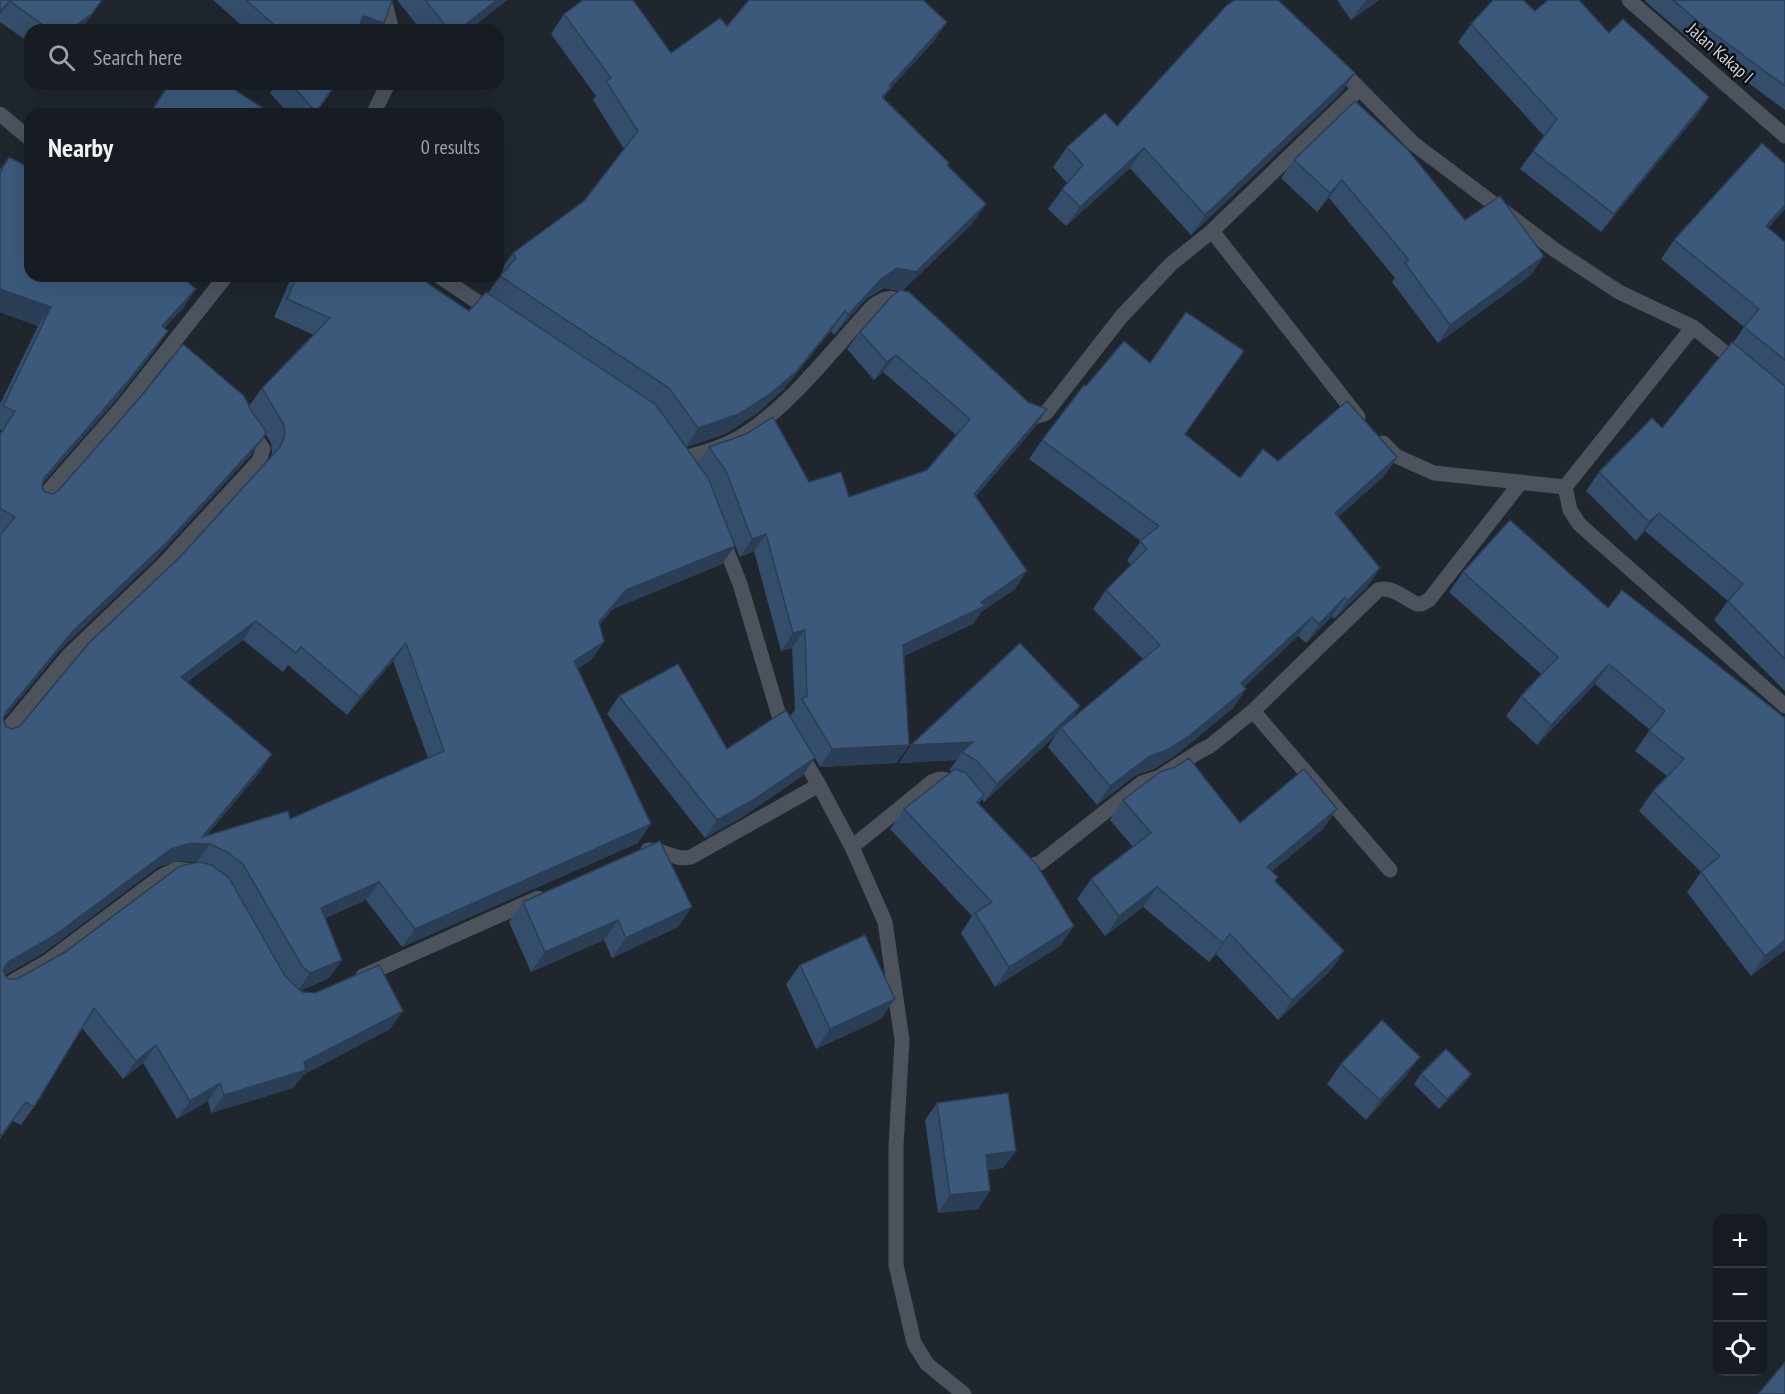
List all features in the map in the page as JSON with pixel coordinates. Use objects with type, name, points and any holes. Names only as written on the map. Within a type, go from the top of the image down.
[{"type":"street","points":[[384,0],[390,24]]},
{"type":"street","name":"Jalan Kakap I","points":[[1629,0],[1785,136]]},
{"type":"street","points":[[1328,57],[1358,90],[1414,144],[1555,250],[1619,292],[1693,327],[1751,375]]},
{"type":"street","points":[[376,108],[385,90]]},
{"type":"street","points":[[1013,404],[1030,417],[1038,417],[1046,413],[1121,316],[1171,264],[1212,231],[1358,90]]},
{"type":"street","points":[[0,114],[24,134]]},
{"type":"street","points":[[1212,231],[1368,429],[1396,456],[1434,473],[1565,487]]},
{"type":"street","points":[[38,503],[97,436],[221,282]]},
{"type":"street","points":[[448,282],[503,318]]},
{"type":"street","points":[[692,475],[677,454],[710,452],[744,434],[782,405],[880,300],[886,297],[901,301],[918,317]]},
{"type":"street","points":[[1565,487],[1693,327]]},
{"type":"street","points":[[170,348],[207,378]]},
{"type":"street","points":[[0,738],[68,656],[161,567],[259,460],[263,449],[246,423],[242,411]]},
{"type":"street","points":[[1011,850],[1018,859],[1029,866],[1040,863],[1142,783],[1158,778],[1210,746],[1253,711],[1378,590],[1390,589],[1418,604],[1429,600],[1521,482]]},
{"type":"street","points":[[1565,487],[1570,510],[1579,524],[1785,706]]},
{"type":"street","points":[[716,522],[740,584],[780,718],[852,847],[885,922],[902,1040],[896,1146],[896,1265],[914,1343],[927,1364],[964,1394]]},
{"type":"street","points":[[1253,711],[1390,870]]},
{"type":"street","points":[[852,847],[939,778],[953,781],[966,795]]},
{"type":"street","points":[[638,853],[654,849],[683,859],[691,856],[819,785]]},
{"type":"street","points":[[1,986],[47,962],[162,876],[177,869],[197,872],[204,876]]},
{"type":"street","points":[[347,982],[555,890]]},
{"type":"building","points":[[0,0],[102,0],[92,14],[78,24],[42,24],[10,1],[0,11]]},
{"type":"building","points":[[246,0],[392,0],[384,23],[363,16],[360,24],[273,24]]},
{"type":"building","points":[[425,0],[497,0],[466,24],[444,24]]},
{"type":"building","points":[[583,0],[633,0],[671,53],[720,18],[727,26],[749,0],[923,0],[947,22],[889,86],[891,88],[882,97],[949,163],[947,165],[986,204],[916,272],[897,268],[880,280],[848,315],[845,311],[797,371],[770,394],[739,414],[698,428],[669,388],[504,279],[504,272],[516,258],[513,253],[584,201],[638,131],[606,81],[611,78],[564,14]]},
{"type":"building","points":[[1235,0],[1278,0],[1355,73],[1205,215],[1144,148],[1080,207],[1062,189],[1083,165],[1067,147],[1105,113],[1117,126],[1227,5]]},
{"type":"building","points":[[1493,0],[1523,0],[1535,11],[1548,0],[1579,0],[1609,33],[1623,19],[1709,97],[1614,214],[1533,151],[1557,119],[1471,24]]},
{"type":"building","points":[[1673,0],[1785,0],[1785,86],[1701,24]]},
{"type":"building","points":[[165,90],[235,90],[263,108],[154,108]]},
{"type":"building","points":[[296,90],[332,90],[319,108],[312,108]]},
{"type":"building","points":[[1355,101],[1407,149],[1465,220],[1500,196],[1544,256],[1450,325],[1405,263],[1409,260],[1342,180],[1330,193],[1294,160]]},
{"type":"building","points":[[1762,143],[1785,164],[1785,205],[1766,226],[1785,242],[1785,360],[1744,327],[1759,309],[1674,240]]},
{"type":"building","points":[[9,157],[24,165],[24,282],[188,282],[196,289],[162,326],[168,331],[128,381],[44,478],[42,487],[45,492],[53,494],[58,491],[143,394],[183,344],[244,396],[266,431],[264,437],[167,542],[73,631],[5,713],[3,719],[6,727],[12,729],[20,726],[88,644],[181,556],[280,447],[285,435],[284,425],[262,388],[330,318],[287,299],[294,282],[426,282],[469,311],[486,292],[656,405],[708,478],[735,546],[626,590],[599,622],[604,642],[574,661],[651,824],[415,929],[379,882],[321,908],[342,960],[310,973],[302,966],[243,864],[227,852],[210,844],[191,843],[171,849],[55,935],[8,962],[3,970],[5,976],[9,979],[17,979],[65,952],[180,866],[200,862],[211,865],[229,878],[285,976],[298,989],[315,993],[379,965],[403,1011],[304,1062],[306,1070],[224,1095],[220,1083],[190,1101],[156,1045],[136,1061],[94,1008],[34,1107],[26,1102],[0,1137],[0,535],[15,517],[0,508],[0,435],[15,411],[3,406],[51,307],[0,289],[0,173]],"holes":[[[256,621],[296,653],[301,647],[360,697],[406,643],[444,751],[290,819],[288,811],[202,837],[272,754],[181,677]]]},
{"type":"building","points":[[900,290],[909,292],[1028,402],[1047,409],[974,494],[1027,571],[981,602],[985,606],[903,645],[909,745],[832,749],[802,699],[807,696],[805,630],[793,633],[766,534],[752,539],[726,471],[709,447],[746,434],[773,417],[809,482],[841,472],[849,497],[927,470],[970,419],[896,355],[887,362],[860,332]]},
{"type":"building","points":[[1186,312],[1244,351],[1185,434],[1240,478],[1263,449],[1278,461],[1347,401],[1397,457],[1335,513],[1380,568],[1348,600],[1345,597],[1319,624],[1312,617],[1241,683],[1246,689],[1189,736],[1167,750],[1150,756],[1110,786],[1061,728],[1160,645],[1106,590],[1147,549],[1140,541],[1159,526],[1042,440],[1084,385],[1086,386],[1124,341],[1150,363]]},
{"type":"building","points":[[1732,342],[1785,386],[1785,659],[1728,601],[1743,584],[1659,513],[1649,522],[1599,472],[1652,418],[1662,428]]},
{"type":"building","points":[[1510,520],[1608,608],[1622,590],[1785,718],[1785,940],[1765,956],[1701,872],[1720,856],[1653,791],[1684,759],[1649,731],[1665,711],[1609,664],[1551,725],[1521,696],[1558,657],[1463,572]]},
{"type":"building","points":[[1020,643],[1080,706],[997,784],[977,761],[962,752],[973,742],[911,745]]},
{"type":"building","points":[[678,664],[727,749],[786,710],[815,758],[753,800],[717,820],[619,696]]},
{"type":"building","points":[[1189,758],[1240,823],[1304,769],[1337,809],[1267,867],[1278,877],[1275,881],[1344,951],[1292,1000],[1230,934],[1223,943],[1157,887],[1119,916],[1091,879],[1151,833],[1123,800],[1160,772],[1175,767]]},
{"type":"building","points":[[955,769],[966,773],[984,795],[977,802],[1037,865],[1074,926],[1009,967],[975,913],[992,902],[904,809]]},
{"type":"building","points":[[660,841],[692,907],[626,938],[618,920],[545,952],[523,902]]},
{"type":"building","points":[[865,935],[895,999],[830,1029],[800,965]]},
{"type":"building","points":[[1382,1020],[1420,1057],[1380,1100],[1341,1064]]},
{"type":"building","points":[[1446,1049],[1471,1074],[1447,1099],[1421,1074]]},
{"type":"building","points":[[1008,1093],[1016,1151],[986,1155],[990,1191],[950,1195],[937,1103]]},
{"type":"building","points":[[1785,1362],[1785,1394],[1758,1394]]}]
